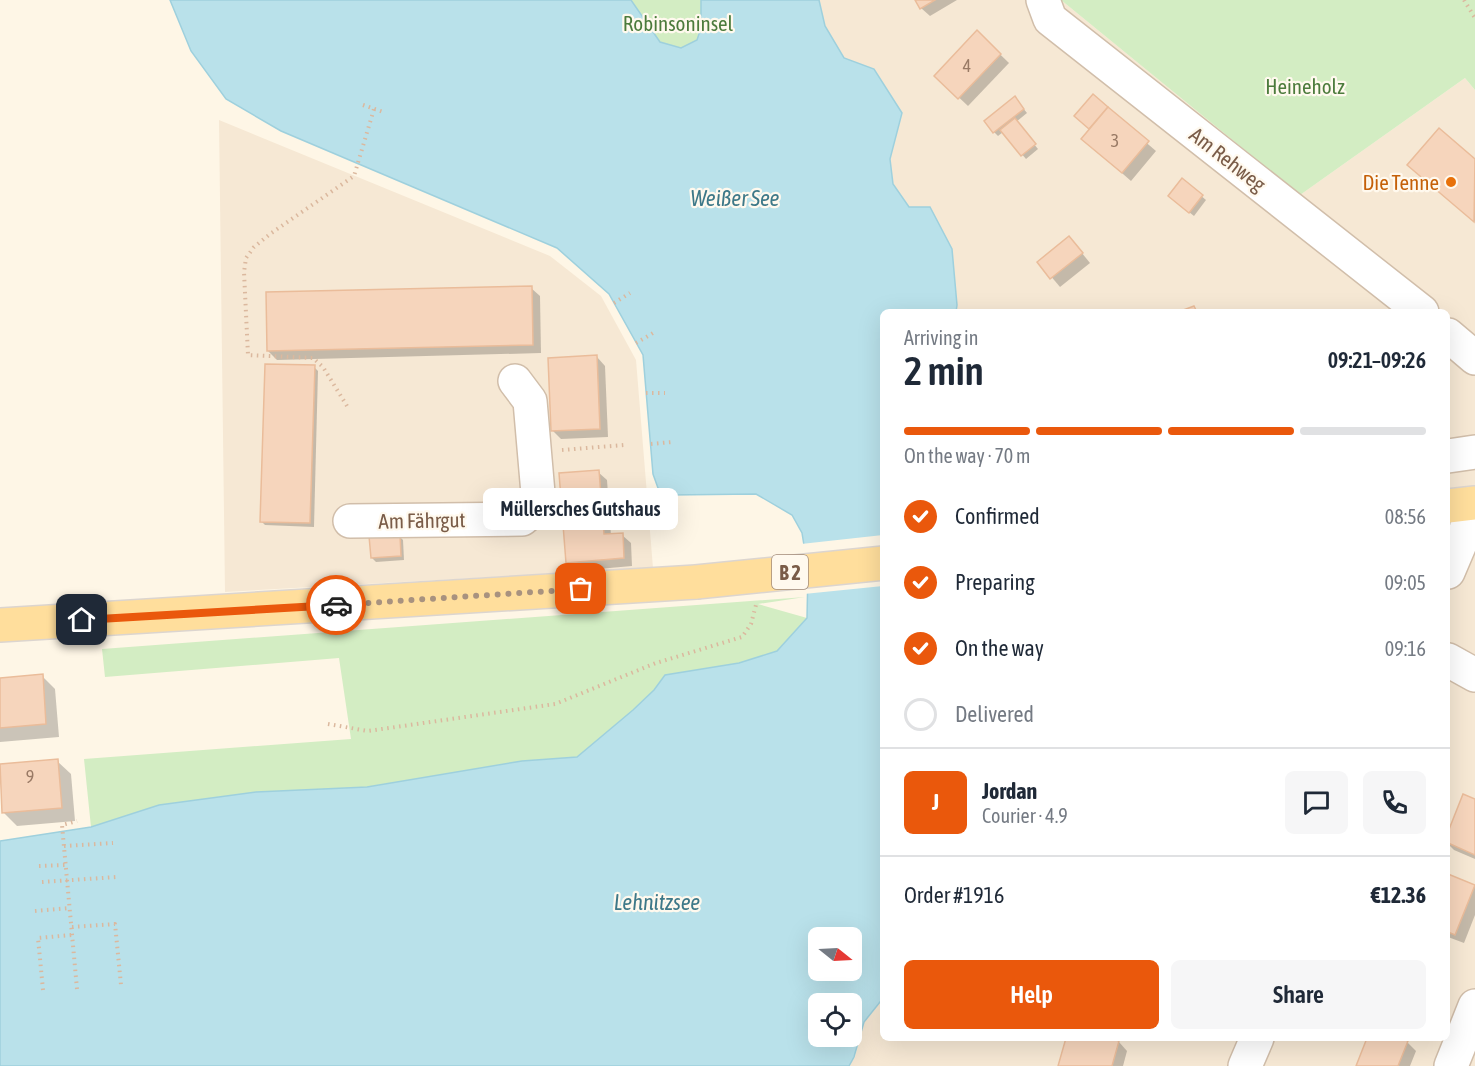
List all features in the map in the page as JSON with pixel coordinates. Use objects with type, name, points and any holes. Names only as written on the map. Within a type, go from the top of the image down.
[{"type":"main road","name":"B 2","points":[[0,625],[696,582],[880,563]]},
{"type":"street","name":"Am Rehweg","points":[[1043,0],[1050,18],[1418,309]]},
{"type":"street","points":[[1450,336],[1475,358]]},
{"type":"street","name":"Am Fährgut","points":[[350,521],[522,519],[539,506],[530,401],[515,381]]},
{"type":"street","points":[[1450,456],[1475,452]]},
{"type":"street","points":[[1450,567],[1468,525],[1464,504]]},
{"type":"street","points":[[1450,661],[1475,675]]},
{"type":"street","points":[[1451,1066],[1475,1006]]},
{"type":"street","points":[[1245,1066],[1256,1041]]},
{"type":"path","points":[[1464,0],[1475,18]]},
{"type":"path","points":[[363,105],[384,112]]},
{"type":"path","points":[[347,406],[323,367],[313,358],[248,355],[244,272],[246,258],[254,247],[354,176],[374,109]]},
{"type":"path","points":[[614,303],[630,293]]},
{"type":"path","points":[[636,343],[653,333]]},
{"type":"path","points":[[646,393],[666,393]]},
{"type":"path","points":[[651,444],[672,442]]},
{"type":"path","points":[[535,453],[624,446]]},
{"type":"path","points":[[328,724],[368,731],[555,704],[656,663],[742,637],[751,624],[756,604]]},
{"type":"path","points":[[77,821],[62,825],[77,989]]},
{"type":"path","points":[[64,846],[113,843]]},
{"type":"path","points":[[39,866],[65,865]]},
{"type":"path","points":[[42,882],[117,877]]},
{"type":"path","points":[[35,911],[70,908]]},
{"type":"path","points":[[72,927],[115,924],[121,985]]},
{"type":"path","points":[[43,990],[38,938],[72,935]]},
{"type":"shaded area","points":[[819,0],[1061,0],[1300,195],[1465,78],[1475,90],[1475,1066],[849,1066],[858,1047],[862,1047],[864,1022],[880,1001],[880,1041],[1450,1041],[1450,309],[956,309],[952,249],[930,207],[909,207],[893,184],[890,159],[902,113],[874,69],[844,58],[825,26]]},
{"type":"shaded area","points":[[219,120],[550,256],[601,296],[636,360],[653,568],[225,592]]},
{"type":"green space","name":"Robinsoninsel","points":[[631,0],[701,0],[701,28],[697,40],[681,48],[660,42]]},
{"type":"green space","name":"Heineholz","points":[[1061,0],[1475,0],[1475,90],[1465,78],[1300,195]]},
{"type":"green space","points":[[805,597],[758,604],[807,618],[777,651],[739,663],[665,675],[654,690],[633,710],[577,757],[522,761],[367,787],[256,792],[159,805],[91,827],[84,759],[351,739],[339,658],[105,677],[102,649]]},
{"type":"water","points":[[170,0],[631,0],[660,42],[681,48],[697,40],[701,28],[701,0],[819,0],[825,26],[844,58],[874,69],[902,113],[890,159],[893,184],[909,207],[930,207],[952,249],[957,305],[956,309],[880,309],[880,1002],[864,1022],[862,1029],[862,993],[808,993],[808,1047],[857,1047],[849,1066],[0,1066],[0,841],[91,827],[159,805],[256,792],[367,787],[522,761],[577,757],[633,710],[654,690],[665,675],[739,663],[777,651],[807,618],[808,570],[802,533],[792,515],[756,494],[669,495],[658,488],[653,474],[643,355],[609,294],[557,248],[281,131],[226,99],[191,51]]},
{"type":"pier","points":[[880,535],[880,586],[804,594],[805,570],[801,544]]},
{"type":"building","points":[[915,0],[935,0],[920,9]]},
{"type":"building","points":[[977,30],[1001,54],[958,99],[934,76]]},
{"type":"building","points":[[1093,94],[1108,107],[1089,129],[1074,116]]},
{"type":"building","points":[[1015,96],[1024,109],[993,133],[984,121]]},
{"type":"building","points":[[1108,107],[1149,141],[1122,173],[1081,139]]},
{"type":"building","points":[[1015,118],[1036,144],[1021,156],[1000,130]]},
{"type":"building","name":"Die Tenne","points":[[1439,128],[1475,159],[1474,222],[1407,165]]},
{"type":"building","points":[[1182,178],[1203,195],[1189,213],[1168,196]]},
{"type":"building","points":[[1069,236],[1083,253],[1050,279],[1037,262]]},
{"type":"building","points":[[532,286],[533,345],[267,351],[266,292]]},
{"type":"building","points":[[597,355],[600,429],[551,431],[548,358]]},
{"type":"building","points":[[265,364],[315,365],[310,523],[260,522]]},
{"type":"building","points":[[599,470],[604,534],[623,533],[624,558],[566,563],[559,473]]},
{"type":"building","points":[[400,535],[401,556],[371,558],[369,536]]},
{"type":"building","points":[[43,674],[46,724],[0,728],[0,678]]},
{"type":"building","points":[[58,759],[62,808],[2,813],[0,764]]},
{"type":"building","points":[[1463,794],[1475,799],[1475,855],[1450,844],[1450,827]]},
{"type":"building","points":[[1450,875],[1475,885],[1455,935],[1450,933]]},
{"type":"building","points":[[1065,1041],[1119,1041],[1112,1066],[1058,1066]]},
{"type":"building","points":[[1366,1041],[1408,1041],[1398,1066],[1356,1066]]},
{"type":"way so far","points":[[336,605],[581,589]]},
{"type":"place","name":"Die Tenne","points":[[1451,182]]},
{"type":"place","name":"Müllersches Gutshaus","points":[[581,589]]},
{"type":"route","points":[[82,620],[336,605]]},
{"type":"water label","name":"Weißer See","points":[[735,198]]},
{"type":"water label","name":"Lehnitzsee","points":[[657,902]]}]
